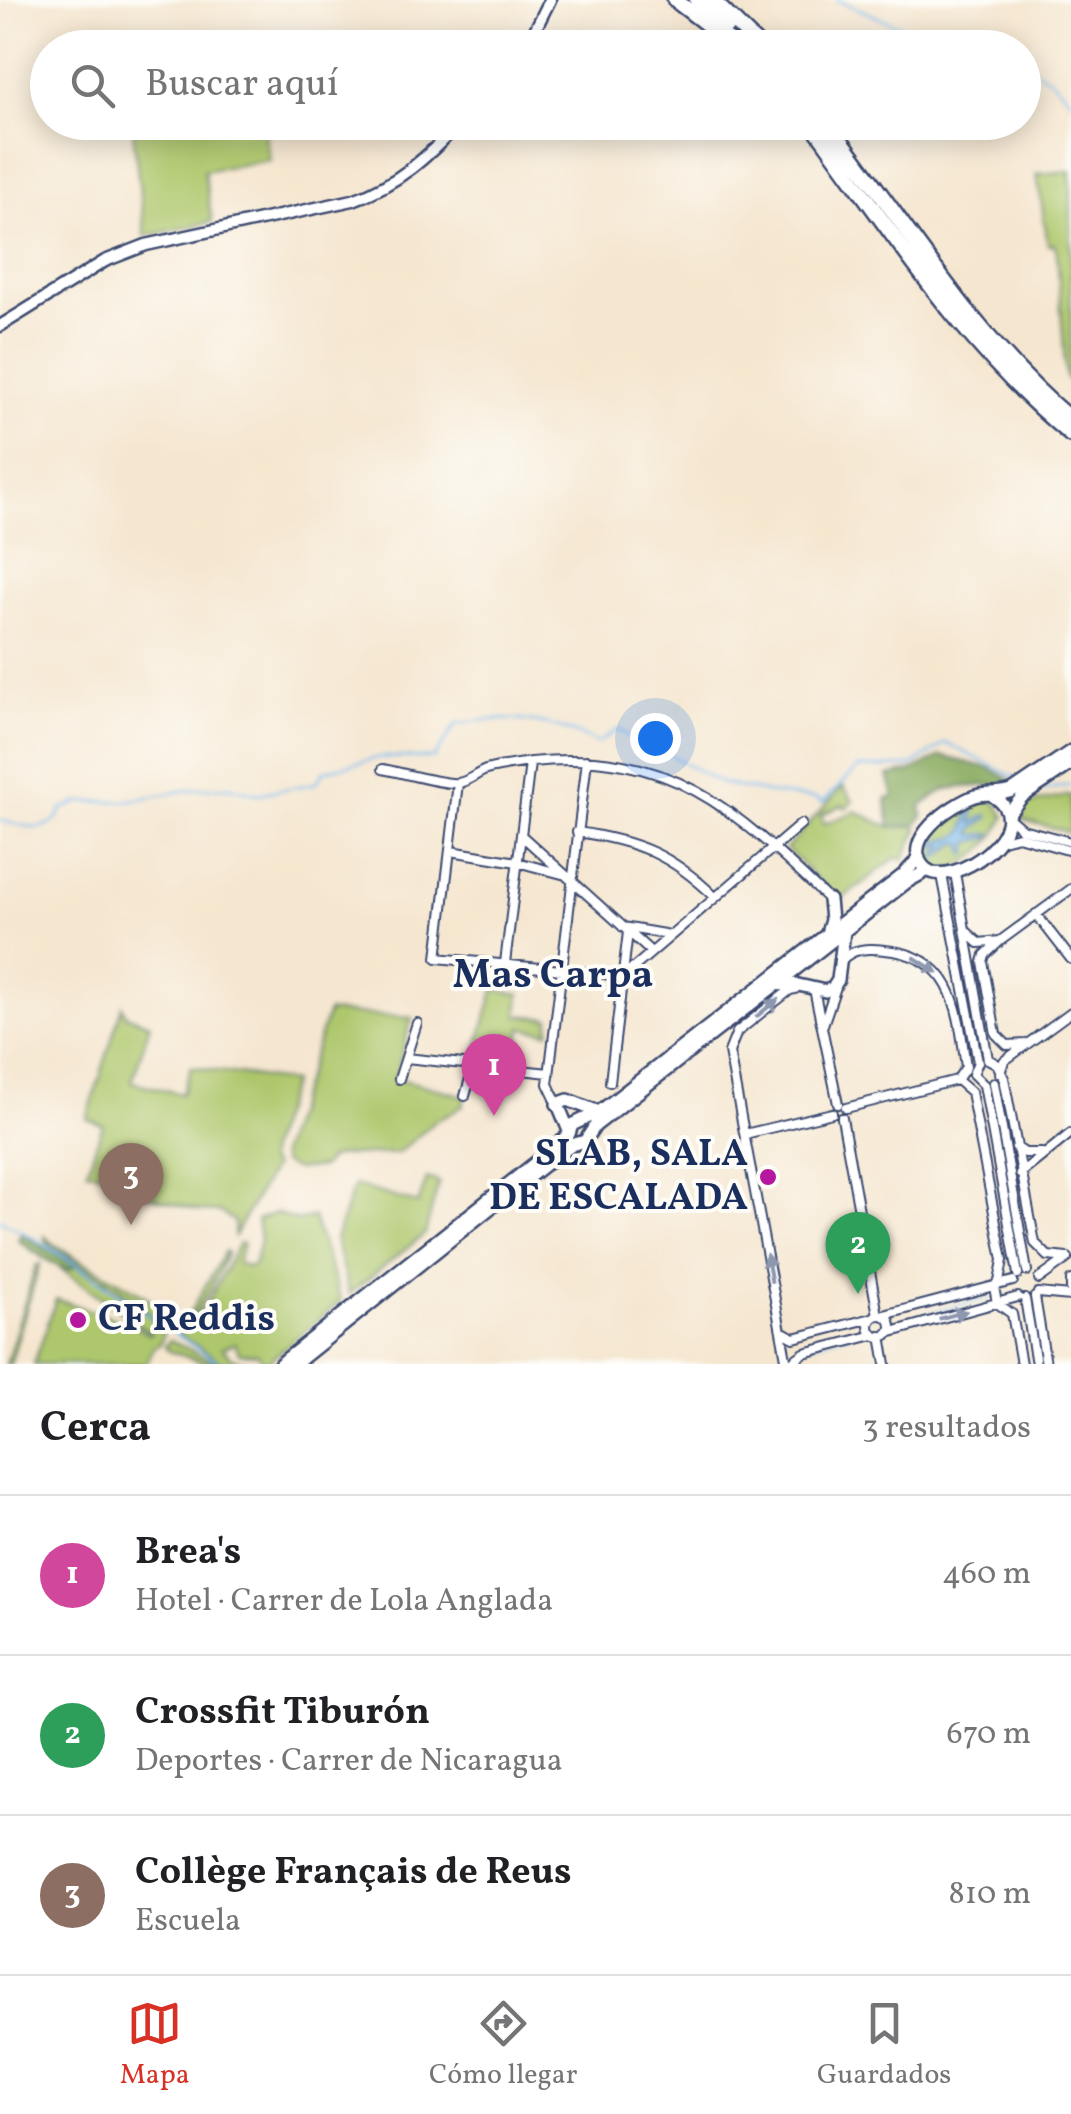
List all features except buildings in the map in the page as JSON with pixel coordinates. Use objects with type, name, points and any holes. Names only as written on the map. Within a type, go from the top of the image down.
[{"type":"highway","points":[[675,0],[714,30]]},
{"type":"highway","points":[[697,0],[729,30]]},
{"type":"highway","points":[[712,0],[744,30]]},
{"type":"highway","points":[[723,0],[749,30]]},
{"type":"highway","points":[[824,140],[1014,388],[1071,438]]},
{"type":"highway","points":[[840,140],[969,314],[1030,382],[1071,420]]},
{"type":"main road","points":[[535,30],[550,1]]},
{"type":"main road","points":[[0,326],[90,270],[146,244],[339,203],[380,190],[424,160],[443,140]]},
{"type":"main road","points":[[280,1364],[902,875],[919,858],[922,836],[940,817],[974,796],[1012,791],[1071,750]]},
{"type":"main road","points":[[919,858],[928,870],[948,874],[998,841],[1022,797],[1071,764]]},
{"type":"main road","points":[[993,796],[1009,816]]},
{"type":"main road","points":[[599,1112],[568,1100],[558,1105],[584,1142],[595,1126],[773,985],[928,870]]},
{"type":"main road","points":[[829,900],[843,906],[861,906]]},
{"type":"main road","points":[[813,990],[807,959],[832,920],[829,900]]},
{"type":"main road","points":[[773,985],[829,990],[838,980],[844,931]]},
{"type":"main road","points":[[295,1364],[558,1154],[575,1131]]},
{"type":"street","points":[[558,1105],[550,1094],[549,1073],[568,877],[587,760]]},
{"type":"street","points":[[383,769],[458,783],[488,770],[530,762],[587,760],[636,768],[681,783],[723,806],[829,900]]},
{"type":"street","points":[[505,964],[530,762]]},
{"type":"street","points":[[458,783],[437,958],[624,976],[770,844],[801,824]]},
{"type":"street","points":[[1009,816],[1022,829],[1071,842]]},
{"type":"street","points":[[577,832],[622,839],[655,852],[679,864],[715,897]]},
{"type":"street","points":[[522,834],[650,951]]},
{"type":"street","points":[[998,841],[1018,836],[1071,851]]},
{"type":"street","points":[[451,852],[517,862],[568,877]]},
{"type":"street","points":[[948,874],[964,928],[985,1038],[1016,1147],[1030,1226],[1038,1249],[1048,1256],[1069,1257]]},
{"type":"street","points":[[948,874],[993,1070],[1025,1259]]},
{"type":"street","points":[[985,1038],[984,958],[1000,940],[1071,888]]},
{"type":"street","points":[[1036,914],[1071,959]]},
{"type":"street","points":[[964,928],[979,943],[1000,940]]},
{"type":"street","points":[[626,929],[670,935]]},
{"type":"street","points":[[610,1082],[626,929]]},
{"type":"street","points":[[839,965],[848,953],[880,949],[913,956],[940,972],[953,996],[966,1067],[960,1080]]},
{"type":"street","points":[[823,1025],[838,980]]},
{"type":"street","points":[[881,1335],[890,1323],[878,1316],[842,1106],[823,1025],[813,990],[790,990],[737,1032],[729,1052],[788,1364],[804,1353],[881,1335],[997,1303],[1071,1293],[1071,1280]]},
{"type":"street","points":[[987,996],[999,1039],[1012,1047],[1026,1044]]},
{"type":"street","points":[[745,1134],[993,1070],[1071,1012]]},
{"type":"street","points":[[400,1079],[417,1022]]},
{"type":"street","points":[[406,1058],[549,1073]]},
{"type":"street","points":[[465,1096],[474,1065]]},
{"type":"street","points":[[974,1077],[993,1070]]},
{"type":"street","points":[[993,1070],[1020,1275],[1046,1364]]},
{"type":"street","points":[[960,1080],[971,1092],[1003,1260],[999,1282],[994,1287]]},
{"type":"street","points":[[832,1113],[842,1118]]},
{"type":"street","points":[[1020,1174],[1071,1133]]},
{"type":"street","points":[[1016,1147],[1034,1154],[1046,1152]]},
{"type":"street","points":[[1020,1275],[1030,1226]]},
{"type":"street","points":[[1036,1364],[1029,1296],[1039,1279],[1069,1257]]},
{"type":"street","points":[[781,1331],[794,1338],[994,1287],[1020,1275],[1039,1279]]},
{"type":"street","points":[[994,1287],[997,1303],[1012,1314],[1022,1364]]},
{"type":"street","points":[[878,1316],[869,1324],[881,1335],[886,1364]]},
{"type":"green space","points":[[134,140],[266,140],[270,160],[204,171],[212,222],[145,236]]},
{"type":"green space","points":[[1071,171],[1071,382],[1066,378],[1057,254],[1055,244],[1048,245],[1037,174]]},
{"type":"green space","points":[[941,756],[989,768],[1014,782],[946,790],[921,806],[923,816],[916,825],[890,827],[886,799],[894,797],[888,776],[912,771]]},
{"type":"green space","points":[[843,786],[853,801],[846,808],[842,805],[821,815],[824,824],[857,811],[885,825],[916,825],[918,829],[904,859],[895,858],[839,901],[786,849]]},
{"type":"green space","points":[[1071,795],[1071,833],[1016,818],[1018,806]]},
{"type":"green space","points":[[988,799],[996,802],[1005,817],[993,837],[968,861],[934,870],[923,859],[924,847],[935,827],[965,806]]},
{"type":"green space","points":[[494,990],[520,994],[518,1015],[550,1018],[549,1032],[522,1028],[516,1065],[474,1060]]},
{"type":"green space","points":[[122,1006],[126,1015],[150,1024],[132,1082],[182,1094],[191,1067],[292,1082],[269,1148],[268,1161],[273,1167],[234,1236],[234,1221],[220,1212],[199,1211],[145,1195],[149,1185],[87,1170],[103,1125],[87,1119]]},
{"type":"green space","points":[[328,1012],[412,1018],[395,1078],[465,1096],[463,1106],[435,1121],[398,1153],[336,1156],[322,1167],[296,1170],[282,1163],[280,1154]]},
{"type":"green space","points":[[427,1178],[439,1182],[425,1234],[349,1294],[335,1239],[354,1185],[418,1204]]},
{"type":"green space","points":[[276,1213],[297,1221],[313,1217],[341,1301],[265,1364],[258,1354],[239,1353],[235,1343],[222,1348],[232,1358],[251,1364],[225,1364],[179,1335],[206,1305],[239,1243],[243,1244],[237,1263],[254,1265],[260,1240],[257,1220]]},
{"type":"green space","points":[[21,1234],[76,1266],[67,1270],[48,1261],[18,1240]]},
{"type":"green space","points":[[44,1235],[148,1298],[168,1316],[166,1326],[122,1291],[47,1243]]},
{"type":"green space","points":[[225,1251],[199,1308],[173,1330],[191,1311]]},
{"type":"green space","points":[[40,1264],[10,1364],[6,1364],[36,1266]]},
{"type":"green space","name":"CF Reddis","points":[[76,1266],[124,1297],[157,1325],[163,1335],[146,1364],[34,1364],[56,1299],[151,1333],[60,1268]]},
{"type":"green space","points":[[170,1340],[219,1364],[169,1351],[165,1346]]},
{"type":"water","points":[[970,809],[974,809],[972,823],[989,817],[972,830],[973,835],[992,834],[991,837],[970,842],[968,854],[964,843],[957,843],[937,858],[945,845],[926,844],[964,832]]},
{"type":"waterway","points":[[837,0],[909,30]]},
{"type":"waterway","points":[[1041,73],[1071,100]]},
{"type":"waterway","points":[[0,820],[36,827],[51,823],[62,809],[80,802],[126,801],[229,787],[258,794],[316,783],[324,771],[381,757],[434,758],[456,725],[493,720],[546,724],[598,743],[618,729],[720,783],[818,799],[822,803],[858,768],[911,766],[946,743],[1018,779]]},
{"type":"waterway","points":[[1043,790],[1071,785]]},
{"type":"waterway","points":[[0,1220],[58,1253],[222,1364]]},
{"type":"waterway","points":[[899,1322],[988,1298]]},
{"type":"waterway","points":[[803,1346],[859,1331]]},
{"type":"place","name":"Brea's","points":[[494,1116]]},
{"type":"place","name":"SLAB, SALA DE ESCALADA","points":[[768,1177]]},
{"type":"place","name":"Collège Français de Reus","points":[[131,1225]]},
{"type":"place","name":"Crossfit Tiburón","points":[[858,1294]]},
{"type":"place","name":"CF Reddis","points":[[78,1320]]},
{"type":"district","name":"Mas Carpa","points":[[553,977]]}]
